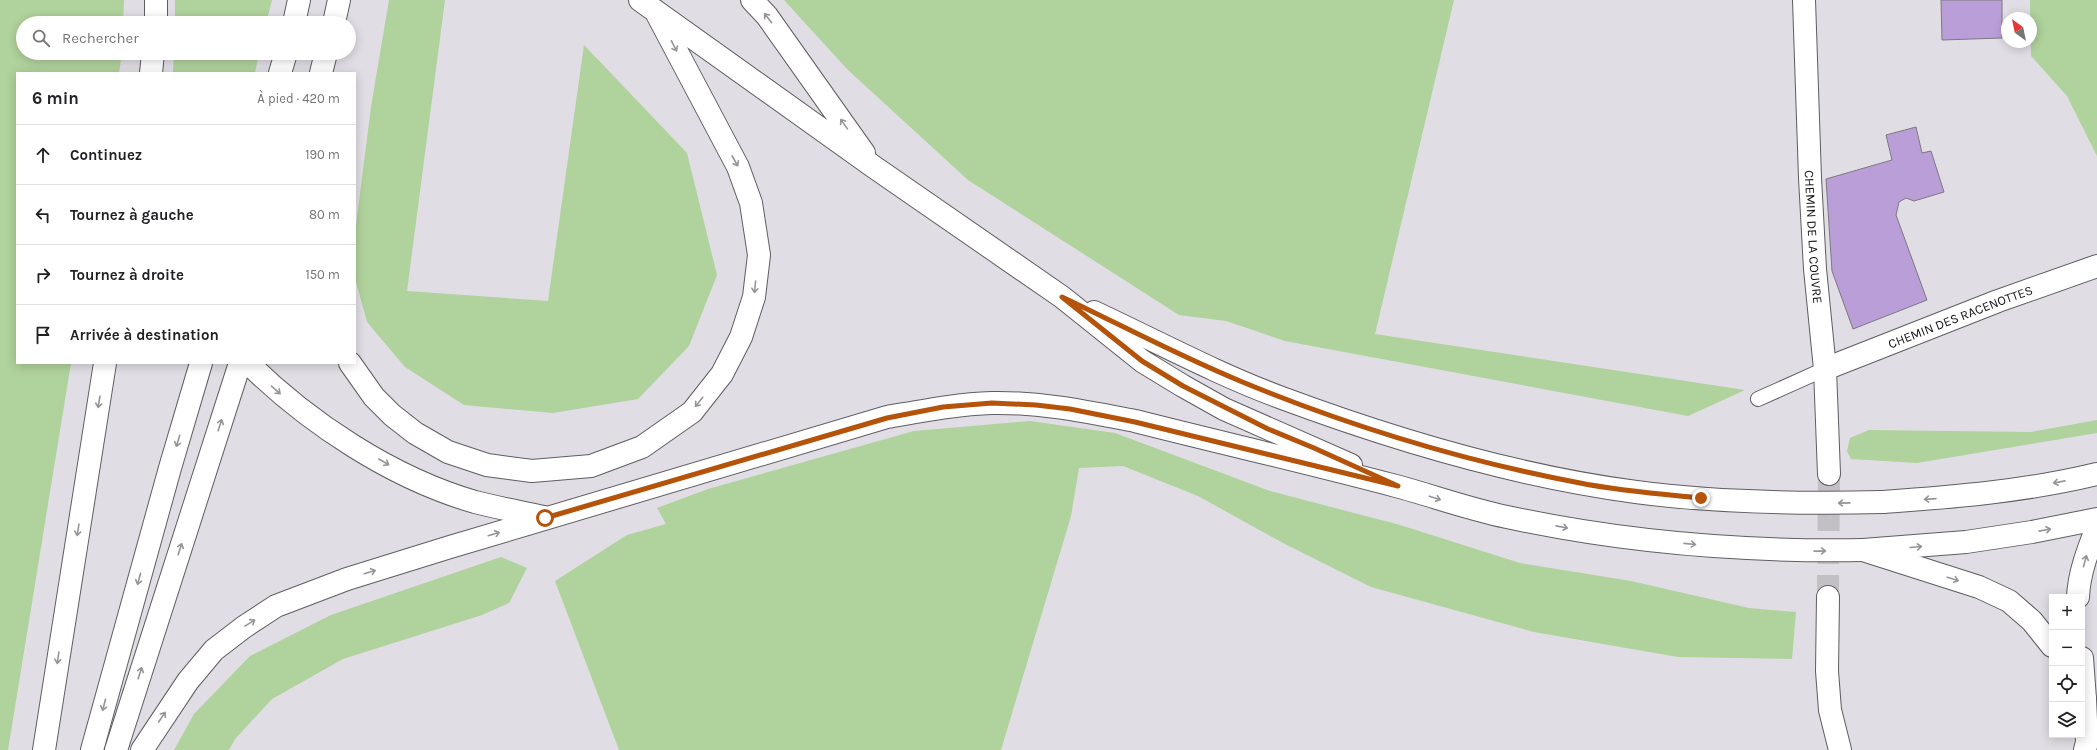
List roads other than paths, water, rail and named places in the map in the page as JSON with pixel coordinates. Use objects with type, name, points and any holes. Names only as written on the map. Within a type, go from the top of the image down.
[{"type":"main road","points":[[156,0],[156,16]]},
{"type":"main road","points":[[296,16],[299,0]]},
{"type":"main road","points":[[336,16],[340,0]]},
{"type":"main road","points":[[752,0],[767,16],[874,167]]},
{"type":"main road","name":"CHEMIN DE LA COUVRE","points":[[1804,0],[1810,178],[1815,269],[1825,369],[1829,474]]},
{"type":"main road","points":[[648,6],[874,167],[1062,297],[1142,361],[1183,386],[1268,429],[1398,486]]},
{"type":"main road","points":[[351,364],[374,397],[392,415],[415,433],[448,452],[488,465],[532,471],[591,466],[642,448],[692,412],[722,374],[741,337],[754,297],[758,255],[751,203],[738,167],[648,6]]},
{"type":"main road","points":[[151,72],[152,60]]},
{"type":"main road","points":[[280,72],[284,60]]},
{"type":"main road","points":[[321,72],[324,60]]},
{"type":"main road","name":"CHEMIN DES RACENOTTES","points":[[1825,369],[1998,301],[2097,266]]},
{"type":"main road","points":[[1062,297],[1196,362],[1281,397],[1371,428],[1469,457],[1579,483],[1636,492],[1753,502],[1882,502],[1956,497],[2024,489],[2097,474]]},
{"type":"main road","points":[[44,750],[105,364]]},
{"type":"main road","points":[[92,750],[170,468],[201,364]]},
{"type":"main road","points":[[116,750],[240,364]]},
{"type":"main road","points":[[249,364],[276,390],[310,417],[350,443],[394,468],[440,490],[475,502],[545,518]]},
{"type":"main road","points":[[142,750],[188,681],[214,650],[244,627],[276,606],[347,580],[545,518],[887,418],[943,407],[992,403],[1036,405],[1127,420],[1398,486],[1447,502],[1507,517],[1628,537],[1692,545],[1754,549],[1863,550],[1966,542],[2032,532],[2097,519]]},
{"type":"main road","points":[[2078,594],[2086,557],[2097,527]]},
{"type":"main road","points":[[1863,550],[1979,587],[2009,601],[2032,621],[2049,642]]},
{"type":"main road","points":[[1828,597],[1827,671],[1830,710],[1840,750]]},
{"type":"main road","points":[[2084,702],[2087,742],[2085,750]]},
{"type":"lane","points":[[1758,399],[1825,369]]},
{"type":"tunnel","points":[[1828,597],[1829,474]]}]
